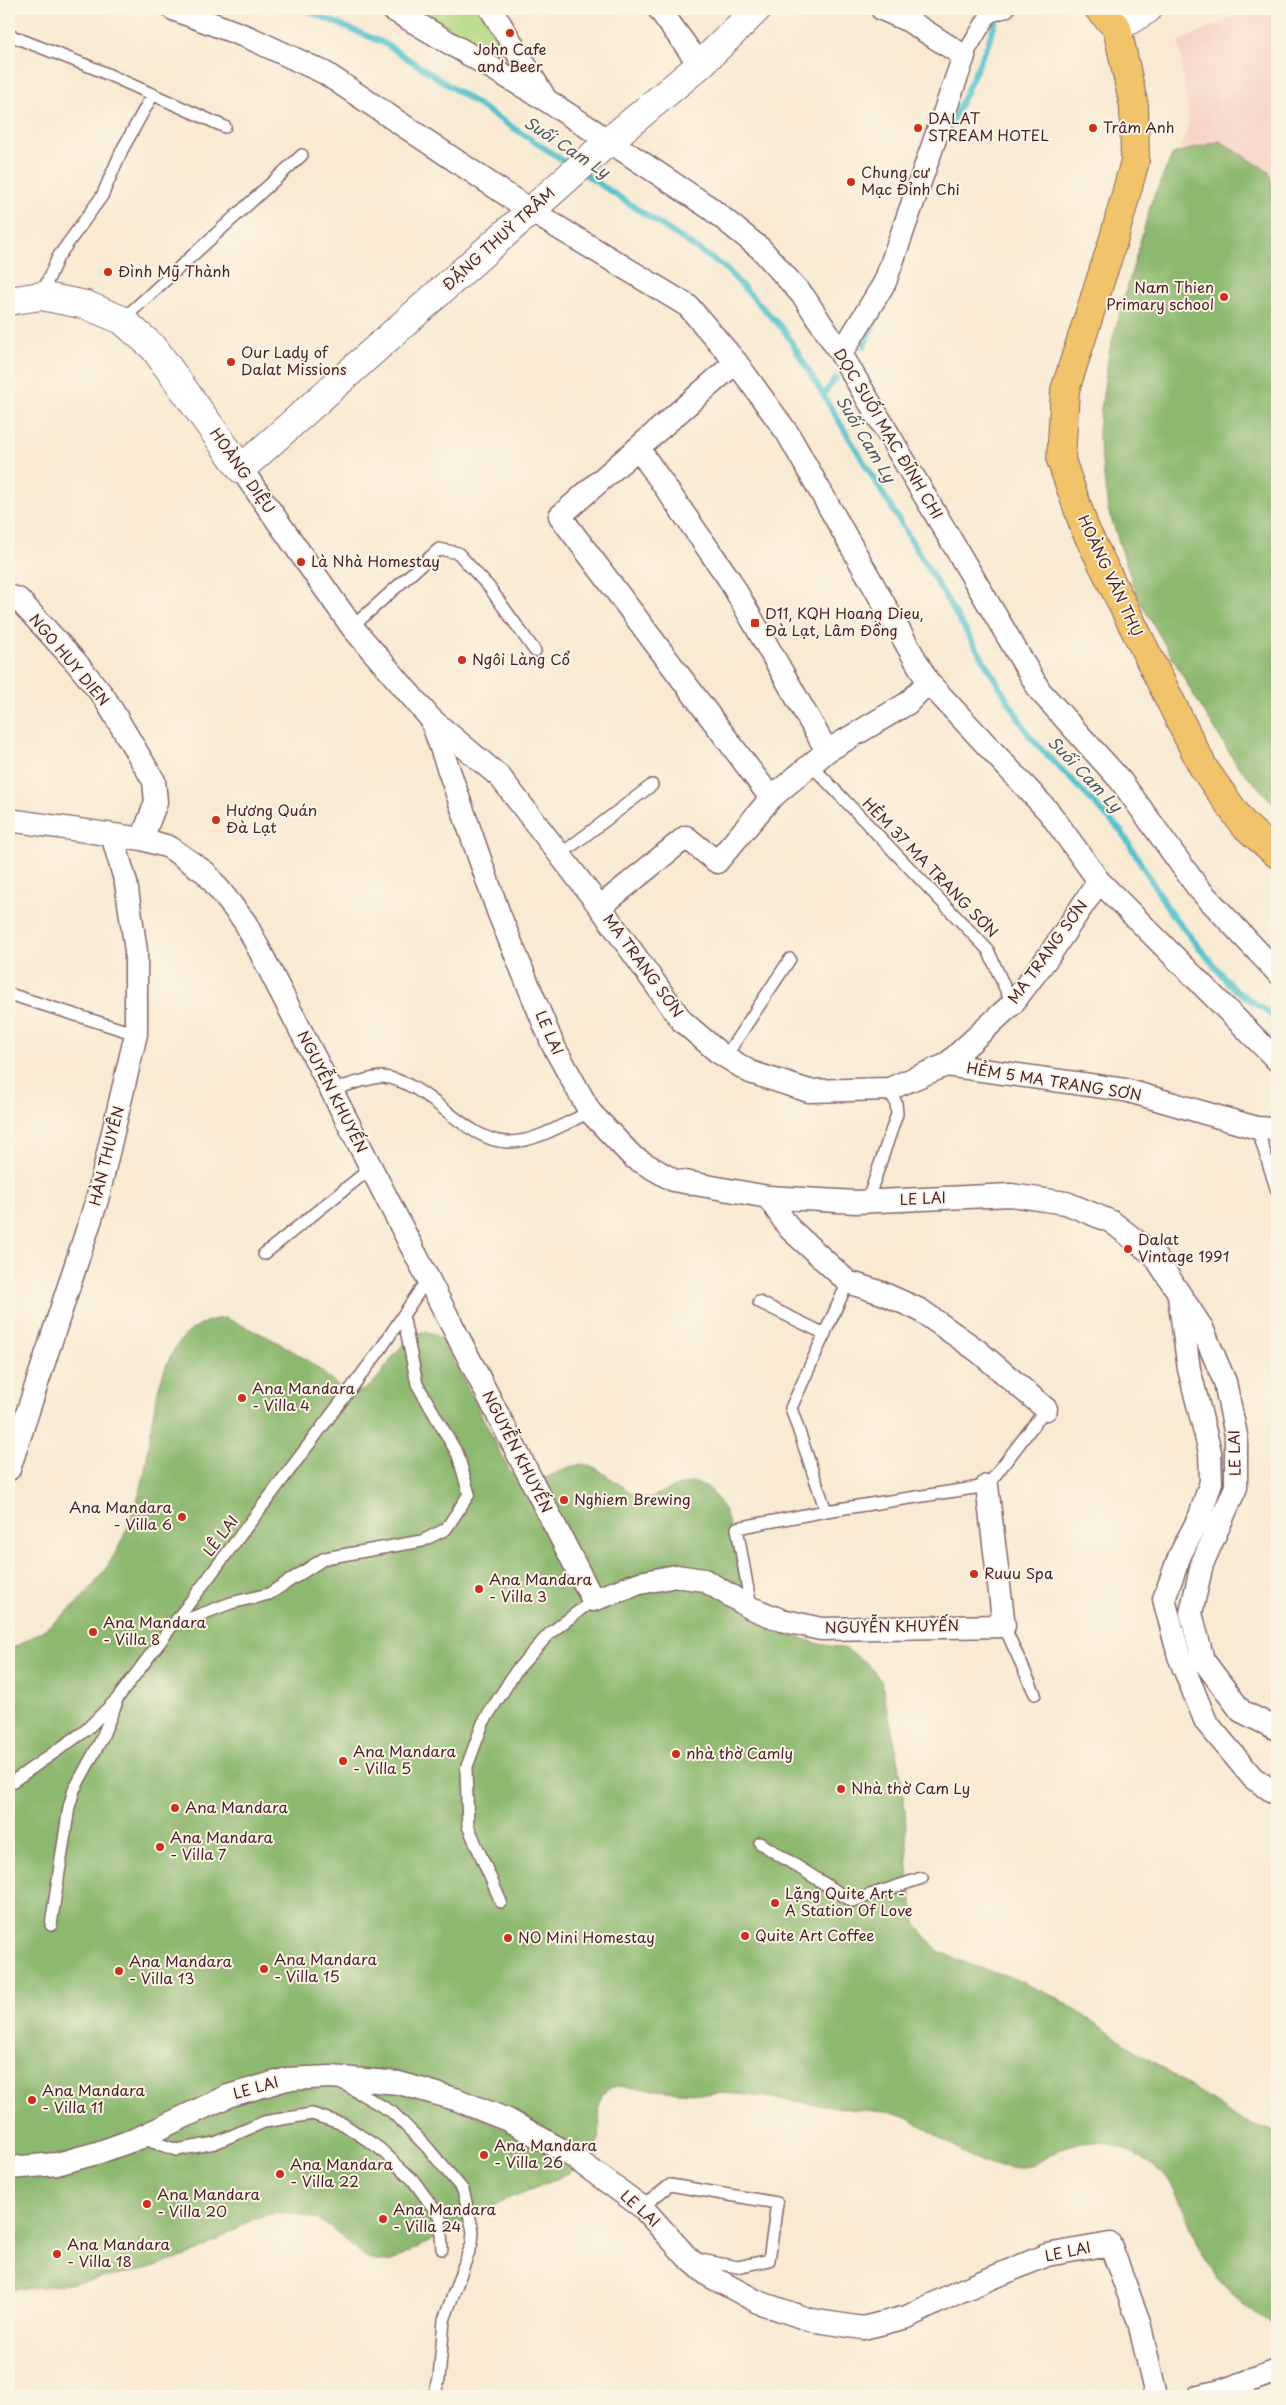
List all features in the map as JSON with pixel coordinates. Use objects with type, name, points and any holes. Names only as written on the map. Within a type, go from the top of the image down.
[{"type":"main road","points":[[1099,9],[1117,28]]},
{"type":"main road","name":"HOÀNG VĂN THỤ","points":[[1117,28],[1134,106],[1135,162],[1114,238],[1065,390],[1061,460],[1084,529],[1203,767],[1243,824],[1277,854]]},
{"type":"street","points":[[173,9],[250,38],[325,73],[531,211],[688,306],[736,362],[788,434],[928,682],[1049,812],[1099,880],[1277,1060]]},
{"type":"street","name":"DỌC SUỐI MẠC ĐĨNH CHI","points":[[392,9],[546,100],[710,208],[761,249],[804,297],[841,354],[1040,690],[1121,781],[1198,888],[1277,972]]},
{"type":"street","points":[[491,9],[546,100]]},
{"type":"street","points":[[658,9],[700,65]]},
{"type":"street","name":"ĐẶNG THUỲ TRÂM","points":[[241,469],[609,141],[700,65],[757,9]]},
{"type":"street","points":[[882,9],[909,21],[964,56]]},
{"type":"street","points":[[841,354],[885,282],[964,56],[990,14],[1006,9]]},
{"type":"street","points":[[1117,28],[1148,9]]},
{"type":"street","name":"HOÀNG DIỆU","points":[[9,300],[40,296],[86,305],[122,320],[154,348],[352,627],[431,719]]},
{"type":"street","points":[[736,362],[560,516],[771,798]]},
{"type":"street","points":[[638,448],[729,579],[819,757]]},
{"type":"street","name":"NGO HUY DIEN","points":[[9,596],[18,599],[75,661],[104,698],[154,781],[156,802],[142,839]]},
{"type":"street","points":[[600,906],[686,837],[717,862],[771,798],[819,757],[908,703],[928,682]]},
{"type":"street","name":"MA TRANG SƠN","points":[[431,719],[500,777],[600,906],[682,1021],[725,1057],[750,1072],[809,1091],[889,1089],[946,1065],[1012,1004],[1048,957],[1099,880]]},
{"type":"street","name":"LE LAI","points":[[431,719],[503,923],[552,1045],[590,1112],[632,1157],[673,1180],[768,1197],[867,1202],[1011,1195],[1066,1203],[1112,1222],[1154,1255],[1202,1328],[1225,1382],[1236,1435],[1236,1486],[1202,1564],[1191,1613],[1203,1660],[1241,1711],[1277,1729]]},
{"type":"street","name":"NGUYỄN KHUYẾN","points":[[9,820],[142,839],[169,847],[206,873],[245,922],[593,1600],[640,1583],[676,1576],[704,1580],[751,1608],[781,1620],[821,1629],[1004,1626]]},
{"type":"street","name":"HÀN THUYÊN","points":[[9,1469],[97,1200],[136,1034],[136,951],[126,883],[112,835]]},
{"type":"street","name":"HẺM 5 MA TRANG SƠN","points":[[946,1065],[1124,1090],[1267,1128]]},
{"type":"street","points":[[768,1197],[789,1228],[848,1282],[882,1292],[920,1310],[978,1351],[1046,1409]]},
{"type":"street","points":[[1178,1289],[1189,1369],[1210,1452],[1211,1482],[1200,1516],[1180,1555],[1164,1599],[1179,1656],[1206,1722],[1253,1778],[1277,1794]]},
{"type":"street","points":[[987,1486],[1004,1626]]},
{"type":"street","name":"LE LAI","points":[[9,2168],[57,2164],[139,2138],[228,2096],[287,2079],[332,2077],[400,2083],[455,2099],[508,2120],[569,2154],[642,2207],[687,2257],[708,2275],[758,2302],[810,2320],[863,2328],[907,2317],[958,2292],[1047,2254],[1110,2244],[1138,2322],[1156,2396]]},
{"type":"street","points":[[1199,2396],[1222,2391],[1277,2372]]},
{"type":"lane","points":[[9,35],[96,69],[225,127]]},
{"type":"lane","points":[[40,296],[58,258],[102,196],[122,150],[153,94]]},
{"type":"lane","points":[[122,320],[302,155]]},
{"type":"lane","points":[[352,627],[439,550],[458,553],[489,587],[535,651]]},
{"type":"lane","name":"HẺM 37 MA TRANG SƠN","points":[[819,757],[988,950],[1012,1004]]},
{"type":"lane","points":[[560,854],[652,785]]},
{"type":"lane","points":[[725,1057],[790,959]]},
{"type":"lane","points":[[9,994],[136,1034]]},
{"type":"lane","points":[[331,1090],[382,1076],[418,1090],[473,1130],[490,1139],[507,1142],[536,1136],[590,1112]]},
{"type":"lane","points":[[867,1202],[898,1114],[896,1103],[889,1089]]},
{"type":"lane","points":[[1267,1128],[1277,1191]]},
{"type":"lane","points":[[264,1254],[371,1168]]},
{"type":"lane","name":"LÊ LAI","points":[[9,1784],[85,1731],[117,1699],[403,1315],[428,1278]]},
{"type":"lane","points":[[826,1511],[792,1408],[848,1282]]},
{"type":"lane","points":[[759,1302],[825,1334]]},
{"type":"lane","points":[[174,1624],[231,1603],[268,1594],[325,1558],[422,1541],[446,1529],[469,1494],[458,1454],[416,1384],[403,1315]]},
{"type":"lane","points":[[751,1608],[737,1528],[826,1511],[987,1486],[1046,1409]]},
{"type":"lane","points":[[501,1902],[468,1826],[466,1769],[483,1723],[516,1671],[549,1634],[593,1600]]},
{"type":"lane","points":[[1004,1626],[1035,1694]]},
{"type":"lane","points":[[51,1925],[69,1807],[74,1790],[100,1742],[117,1699]]},
{"type":"lane","points":[[760,1843],[852,1901],[922,1878]]},
{"type":"lane","points":[[332,2077],[392,2112],[426,2146],[462,2190],[473,2230],[472,2243],[444,2320],[439,2379],[434,2396]]},
{"type":"lane","points":[[139,2138],[177,2150],[215,2143],[264,2122],[312,2114],[343,2124],[379,2148],[413,2180],[440,2218],[442,2249]]},
{"type":"lane","points":[[642,2207],[670,2185],[777,2203],[769,2260],[737,2267],[687,2257]]},
{"type":"shaded area","name":"Nam Thien Primary school","points":[[1252,9],[1277,9],[1277,452],[1159,220],[1189,122],[1179,41]]},
{"type":"green space","points":[[422,9],[484,9],[516,57],[488,54]]},
{"type":"green space","points":[[1220,141],[1269,172],[1277,211],[1277,807],[1237,765],[1193,694],[1137,596],[1108,509],[1098,431],[1109,352],[1152,200],[1173,154]]},
{"type":"green space","points":[[225,1318],[285,1347],[319,1369],[337,1385],[352,1392],[358,1392],[367,1388],[376,1380],[411,1337],[421,1332],[434,1334],[445,1342],[510,1472],[524,1482],[539,1481],[567,1468],[581,1464],[596,1468],[637,1497],[649,1498],[677,1486],[693,1482],[710,1489],[725,1511],[745,1579],[763,1614],[787,1634],[820,1644],[846,1649],[868,1664],[881,1680],[899,1763],[905,1810],[909,1886],[917,1926],[938,1951],[970,1965],[1008,1976],[1057,1998],[1242,2121],[1277,2133],[1277,2326],[1250,2310],[1216,2276],[1193,2234],[1177,2194],[1166,2177],[1149,2163],[1116,2146],[1095,2141],[1083,2142],[1059,2150],[1029,2165],[1009,2168],[992,2165],[976,2159],[918,2124],[887,2112],[855,2110],[750,2095],[678,2092],[617,2086],[607,2090],[602,2097],[599,2137],[596,2147],[590,2157],[581,2165],[559,2178],[487,2209],[390,2262],[378,2261],[360,2253],[329,2226],[315,2219],[298,2214],[276,2213],[253,2219],[191,2254],[148,2268],[77,2283],[9,2289],[9,1650],[28,1640],[61,1617],[76,1604],[102,1574],[123,1538],[138,1499],[144,1476],[155,1404],[161,1379],[170,1356],[183,1337],[201,1324]]},
{"type":"waterway","name":"Suối Cam Ly","points":[[303,9],[384,43],[570,165]]},
{"type":"waterway","points":[[950,127],[987,46],[999,12]]},
{"type":"waterway","name":"Suối Cam Ly","points":[[583,173],[723,266],[784,330],[1030,737],[1122,832],[1170,912],[1232,987],[1277,1019]]},
{"type":"waterway","points":[[864,346],[883,305]]},
{"type":"waterway","points":[[823,395],[836,378]]},
{"type":"place","name":"John Cafe and Beer","points":[[510,33]]},
{"type":"place","name":"DALAT STREAM HOTEL","points":[[918,128]]},
{"type":"place","name":"Trâm Anh","points":[[1093,128]]},
{"type":"place","name":"Chung cư Mạc Đỉnh Chi","points":[[851,182]]},
{"type":"place","name":"Đình Mỹ Thành","points":[[108,272]]},
{"type":"place","name":"Nam Thien Primary school","points":[[1224,297]]},
{"type":"place","name":"Our Lady of Dalat Missions","points":[[231,362]]},
{"type":"place","name":"Là Nhà Homestay","points":[[301,562]]},
{"type":"place","name":"D11, KQH Hoang Dieu, Đà Lạt, Lâm Đồng","points":[[755,623]]},
{"type":"place","name":"Ngôi Làng Cổ","points":[[462,660]]},
{"type":"place","name":"Hương Quán Đà Lạt","points":[[216,820]]},
{"type":"place","name":"Dalat Vintage 1991","points":[[1128,1249]]},
{"type":"place","name":"Ana Mandara - Villa 4","points":[[242,1398]]},
{"type":"place","name":"Nghiem Brewing","points":[[564,1500]]},
{"type":"place","name":"Ana Mandara - Villa 6","points":[[182,1517]]},
{"type":"place","name":"Ruuu Spa","points":[[974,1574]]},
{"type":"place","name":"Ana Mandara - Villa 3","points":[[479,1589]]},
{"type":"place","name":"Ana Mandara - Villa 8","points":[[93,1632]]},
{"type":"place","name":"nhà thờ Camly","points":[[676,1754]]},
{"type":"place","name":"Ana Mandara - Villa 5","points":[[343,1761]]},
{"type":"place","name":"Nhà thờ Cam Ly","points":[[841,1789]]},
{"type":"place","name":"Ana Mandara","points":[[175,1808]]},
{"type":"place","name":"Ana Mandara - Villa 7","points":[[160,1847]]},
{"type":"place","name":"Lặng Quite Art - A Station Of Love","points":[[775,1903]]},
{"type":"place","name":"Quite Art Coffee","points":[[745,1936]]},
{"type":"place","name":"NO Mini Homestay","points":[[508,1938]]},
{"type":"place","name":"Ana Mandara - Villa 15","points":[[264,1969]]},
{"type":"place","name":"Ana Mandara - Villa 13","points":[[119,1971]]},
{"type":"place","name":"Ana Mandara - Villa 11","points":[[32,2100]]},
{"type":"place","name":"Ana Mandara - Villa 26","points":[[484,2155]]},
{"type":"place","name":"Ana Mandara - Villa 22","points":[[280,2174]]},
{"type":"place","name":"Ana Mandara - Villa 20","points":[[147,2204]]},
{"type":"place","name":"Ana Mandara - Villa 24","points":[[383,2219]]},
{"type":"place","name":"Ana Mandara - Villa 18","points":[[57,2254]]}]
